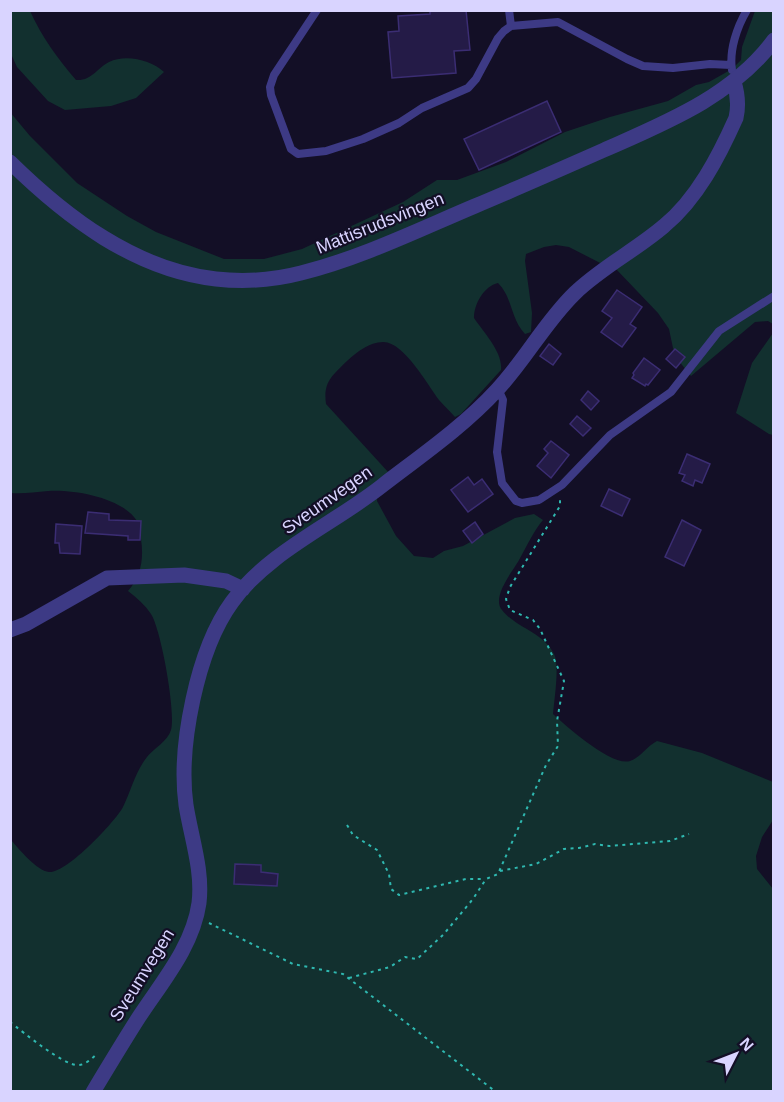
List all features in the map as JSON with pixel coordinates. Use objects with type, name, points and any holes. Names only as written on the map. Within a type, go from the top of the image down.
[{"type":"street","points":[[734,82],[774,40]]},
{"type":"street","name":"Mattisrudsvingen","points":[[10,162],[45,196],[107,241],[162,267],[214,279],[249,281],[298,274],[339,263],[666,123],[734,82]]},
{"type":"street","name":"Sveumvegen","points":[[93,1092],[122,1043],[174,965],[196,917],[200,886],[186,802],[184,777],[187,728],[215,630],[223,615],[243,589],[270,564],[375,492],[459,426],[498,389],[576,292],[665,225],[689,200],[736,118],[738,94],[734,82]]},
{"type":"street","points":[[10,630],[26,624],[107,578],[184,575],[226,581],[243,589]]},
{"type":"lane","points":[[317,10],[274,75],[270,87],[291,149],[298,154],[326,151],[363,139],[399,123],[422,108],[468,88],[476,79],[498,38],[511,26],[558,22],[643,66],[673,68],[710,64],[731,65]]},
{"type":"lane","points":[[509,10],[511,26]]},
{"type":"lane","points":[[734,82],[731,65],[737,31],[747,10]]},
{"type":"lane","points":[[498,389],[503,408],[498,438],[498,465],[502,483],[516,501],[538,500],[562,485],[610,435],[671,392],[719,331],[774,296]]},
{"type":"path","points":[[347,825],[353,836],[376,850],[389,874],[391,889],[399,895],[466,879],[486,879],[498,874],[546,765],[558,746],[557,720],[564,681],[540,629],[533,620],[510,610],[506,599],[510,586],[560,506],[562,485]]},
{"type":"path","points":[[500,870],[536,864],[564,849],[596,844],[609,846],[670,841],[689,834]]},
{"type":"path","points":[[349,978],[390,967],[405,957],[417,959],[443,935],[473,899],[486,879]]},
{"type":"path","points":[[196,917],[293,964],[343,974],[496,1092]]},
{"type":"path","points":[[10,1022],[46,1049],[74,1065],[89,1062],[104,1048],[122,1043]]},
{"type":"green space","points":[[10,11],[30,11],[50,47],[76,80],[82,80],[109,62],[123,58],[145,61],[164,72],[136,98],[111,106],[65,110],[48,101],[17,67],[11,54]]},
{"type":"green space","points":[[755,11],[773,11],[773,324],[768,321],[755,322],[691,376],[678,360],[669,329],[658,313],[616,269],[569,247],[556,245],[526,254],[532,313],[531,332],[525,334],[520,328],[506,295],[498,283],[488,288],[481,296],[474,318],[496,350],[501,370],[461,414],[455,417],[439,400],[407,356],[391,344],[383,342],[368,346],[347,361],[330,380],[325,396],[326,404],[389,473],[377,495],[377,501],[396,536],[414,556],[433,558],[444,551],[463,546],[515,518],[534,514],[543,520],[504,584],[499,605],[514,621],[543,640],[554,654],[557,674],[553,714],[568,727],[601,752],[622,761],[634,759],[657,741],[702,753],[773,782],[773,820],[762,837],[756,856],[757,869],[773,889],[773,1091],[11,1091],[11,840],[28,859],[44,871],[57,870],[67,865],[101,835],[118,814],[136,775],[150,754],[169,734],[172,721],[167,671],[155,623],[146,608],[128,591],[139,573],[142,560],[137,521],[121,506],[84,494],[59,491],[11,493],[10,112],[30,136],[77,183],[127,216],[156,232],[224,259],[264,259],[302,249],[403,202],[437,180],[457,180],[506,162],[565,132],[668,101],[696,85],[709,82],[732,69],[741,60],[742,47]]},
{"type":"green space","points":[[773,333],[773,435],[736,413],[752,363]]},
{"type":"building","points":[[430,10],[466,10],[470,50],[454,51],[456,73],[392,78],[388,32],[399,31],[398,16],[430,14]]},
{"type":"building","points":[[547,101],[561,132],[479,170],[464,139]]},
{"type":"building","points":[[617,290],[642,307],[630,324],[636,328],[622,347],[601,332],[612,318],[602,311]]},
{"type":"building","points":[[549,344],[561,354],[553,365],[540,356]]},
{"type":"building","points":[[675,349],[685,357],[676,368],[666,359]]},
{"type":"building","points":[[644,358],[660,370],[645,386],[632,378]]},
{"type":"building","points":[[588,391],[599,401],[591,410],[581,400]]},
{"type":"building","points":[[577,416],[591,428],[583,436],[570,424]]},
{"type":"building","points":[[551,441],[569,455],[551,478],[537,466],[548,453],[544,449]]},
{"type":"building","points":[[687,454],[710,464],[702,483],[695,480],[693,486],[682,481],[685,475],[679,473]]},
{"type":"building","points":[[468,477],[474,485],[482,479],[493,494],[468,512],[451,490]]},
{"type":"building","points":[[609,489],[630,499],[622,516],[601,506]]},
{"type":"building","points":[[88,512],[109,514],[109,520],[141,521],[140,540],[128,540],[128,536],[85,533]]},
{"type":"building","points":[[682,520],[701,530],[684,566],[665,557]]},
{"type":"building","points":[[475,522],[483,534],[472,543],[463,531]]},
{"type":"building","points":[[56,524],[82,526],[80,554],[60,553],[59,543],[55,543]]},
{"type":"building","points":[[235,864],[261,865],[261,872],[278,874],[277,886],[234,884]]}]
